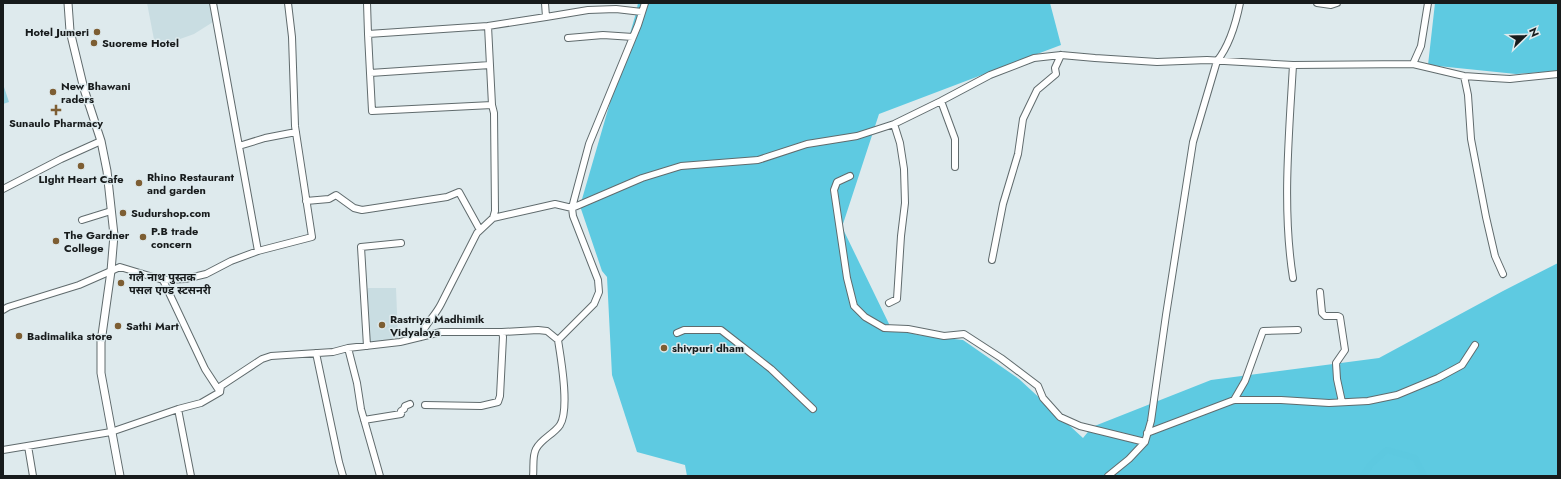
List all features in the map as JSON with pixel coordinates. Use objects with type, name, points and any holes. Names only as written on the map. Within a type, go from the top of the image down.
[{"type":"street","points":[[68,3],[70,31],[84,89],[101,141],[107,171],[114,235],[112,271],[101,342],[101,373],[120,476]]},
{"type":"street","points":[[213,3],[258,251]]},
{"type":"street","points":[[3,310],[79,285],[120,266],[163,280],[184,279],[206,274],[231,261],[258,251],[312,237],[296,132],[292,37],[288,3]]},
{"type":"street","points":[[367,3],[372,111],[492,105]]},
{"type":"street","points":[[545,3],[546,17]]},
{"type":"street","points":[[558,340],[594,304],[599,292],[598,280],[573,216],[572,208],[589,144],[633,37],[645,3]]},
{"type":"street","points":[[1108,476],[1129,459],[1145,442],[1151,421],[1193,142],[1217,62],[1226,46],[1237,17],[1240,3]]},
{"type":"street","points":[[1317,3],[1331,5],[1337,3]]},
{"type":"street","points":[[1413,64],[1421,46],[1428,3]]},
{"type":"street","points":[[368,34],[488,26],[588,10],[642,12]]},
{"type":"street","points":[[488,26],[494,121],[495,211],[493,218]]},
{"type":"street","points":[[568,38],[603,35],[633,37]]},
{"type":"street","points":[[992,260],[1003,204],[1018,154],[1023,119],[1038,90],[1056,74],[1055,68],[1061,54]]},
{"type":"street","points":[[420,337],[424,327],[436,313],[480,230],[493,218],[555,204],[572,208],[642,178],[681,166],[758,160],[807,144],[857,136],[894,124],[990,75],[1034,58],[1061,54],[1157,62],[1207,60],[1217,62],[1293,65],[1413,64],[1464,76],[1510,79],[1558,74]]},
{"type":"street","points":[[370,73],[490,65]]},
{"type":"street","points":[[1293,65],[1288,169],[1289,251],[1293,278]]},
{"type":"street","points":[[1464,76],[1468,94],[1471,139],[1486,217],[1495,256],[1503,274]]},
{"type":"street","points":[[941,101],[955,139],[955,167]]},
{"type":"street","points":[[889,303],[897,299],[901,236],[905,203],[904,169],[900,142],[894,124]]},
{"type":"street","points":[[239,146],[265,138],[296,132]]},
{"type":"street","points":[[3,189],[61,159],[101,141]]},
{"type":"street","points":[[850,176],[837,182],[834,190],[847,278],[854,306],[865,317],[884,328],[908,329],[944,336],[964,334],[1001,358],[1038,386],[1043,398],[1060,417],[1080,426],[1145,442]]},
{"type":"street","points":[[306,201],[329,199],[336,195],[354,208],[362,210],[447,197],[459,192],[480,230]]},
{"type":"street","points":[[82,220],[111,211]]},
{"type":"street","points":[[367,346],[361,247],[401,243]]},
{"type":"street","points":[[163,280],[205,369],[220,392]]},
{"type":"street","points":[[1320,292],[1322,313],[1325,316],[1340,317],[1345,350],[1336,363],[1337,379],[1342,402]]},
{"type":"street","points":[[677,333],[684,330],[721,330],[771,369],[813,409]]},
{"type":"street","points":[[1234,400],[1245,380],[1263,331],[1298,330]]},
{"type":"street","points":[[220,392],[221,386],[262,359],[271,356],[333,352],[348,348],[400,342],[441,332],[547,331],[558,340],[562,369],[565,413],[560,426],[535,450],[533,476]]},
{"type":"street","points":[[425,404],[481,406],[498,402],[500,396],[502,332]]},
{"type":"street","points":[[1147,433],[1234,400],[1280,400],[1329,403],[1368,401],[1397,395],[1438,378],[1462,365],[1475,345]]},
{"type":"street","points":[[348,348],[364,420],[380,476]]},
{"type":"street","points":[[316,353],[343,476]]},
{"type":"street","points":[[3,450],[111,432],[201,402],[220,392]]},
{"type":"street","points":[[364,420],[401,414],[404,406],[410,404]]},
{"type":"street","points":[[178,409],[191,476]]},
{"type":"street","points":[[28,446],[33,476]]},
{"type":"shaded area","points":[[147,3],[209,3],[213,22],[194,34],[169,43],[156,50]]},
{"type":"shaded area","points":[[638,3],[1050,3],[1061,45],[879,114],[842,227],[890,326],[918,335],[963,340],[1019,379],[1083,438],[1092,427],[1211,380],[1379,358],[1558,263],[1558,476],[687,476],[685,465],[637,452],[612,375],[607,277],[602,271],[580,206]]},
{"type":"shaded area","points":[[1435,3],[1558,3],[1558,71],[1516,74],[1428,65]]},
{"type":"shaded area","points":[[3,84],[9,102],[3,104]]},
{"type":"shaded area","name":"Rastriya Madhimik Vidyalaya","points":[[368,288],[396,288],[398,338],[370,343],[365,312]]},
{"type":"waterway","points":[[1363,476],[1371,464],[1387,450],[1415,458],[1424,476]]},
{"type":"place","name":"Hotel Jumeri","points":[[97,32]]},
{"type":"place","name":"Suoreme Hotel","points":[[94,43]]},
{"type":"place","name":"New Bhawani raders","points":[[53,92]]},
{"type":"place","name":"Sunaulo Pharmacy","points":[[56,110]]},
{"type":"place","name":"LIght Heart Cafe","points":[[81,166]]},
{"type":"place","name":"Rhino Restaurant and garden","points":[[139,183]]},
{"type":"place","name":"Sudurshop.com","points":[[123,213]]},
{"type":"place","name":"P.B trade concern","points":[[143,237]]},
{"type":"place","name":"The Gardner College","points":[[56,241]]},
{"type":"place","name":"गलै नाथ पुस्तक पसल एण्ड स्टसनरी","points":[[121,283]]},
{"type":"place","name":"Rastriya Madhimik Vidyalaya","points":[[382,325]]},
{"type":"place","name":"Sathi Mart","points":[[118,326]]},
{"type":"place","name":"Badimalika store","points":[[19,336]]},
{"type":"place","name":"shivpuri dham","points":[[664,348]]}]
